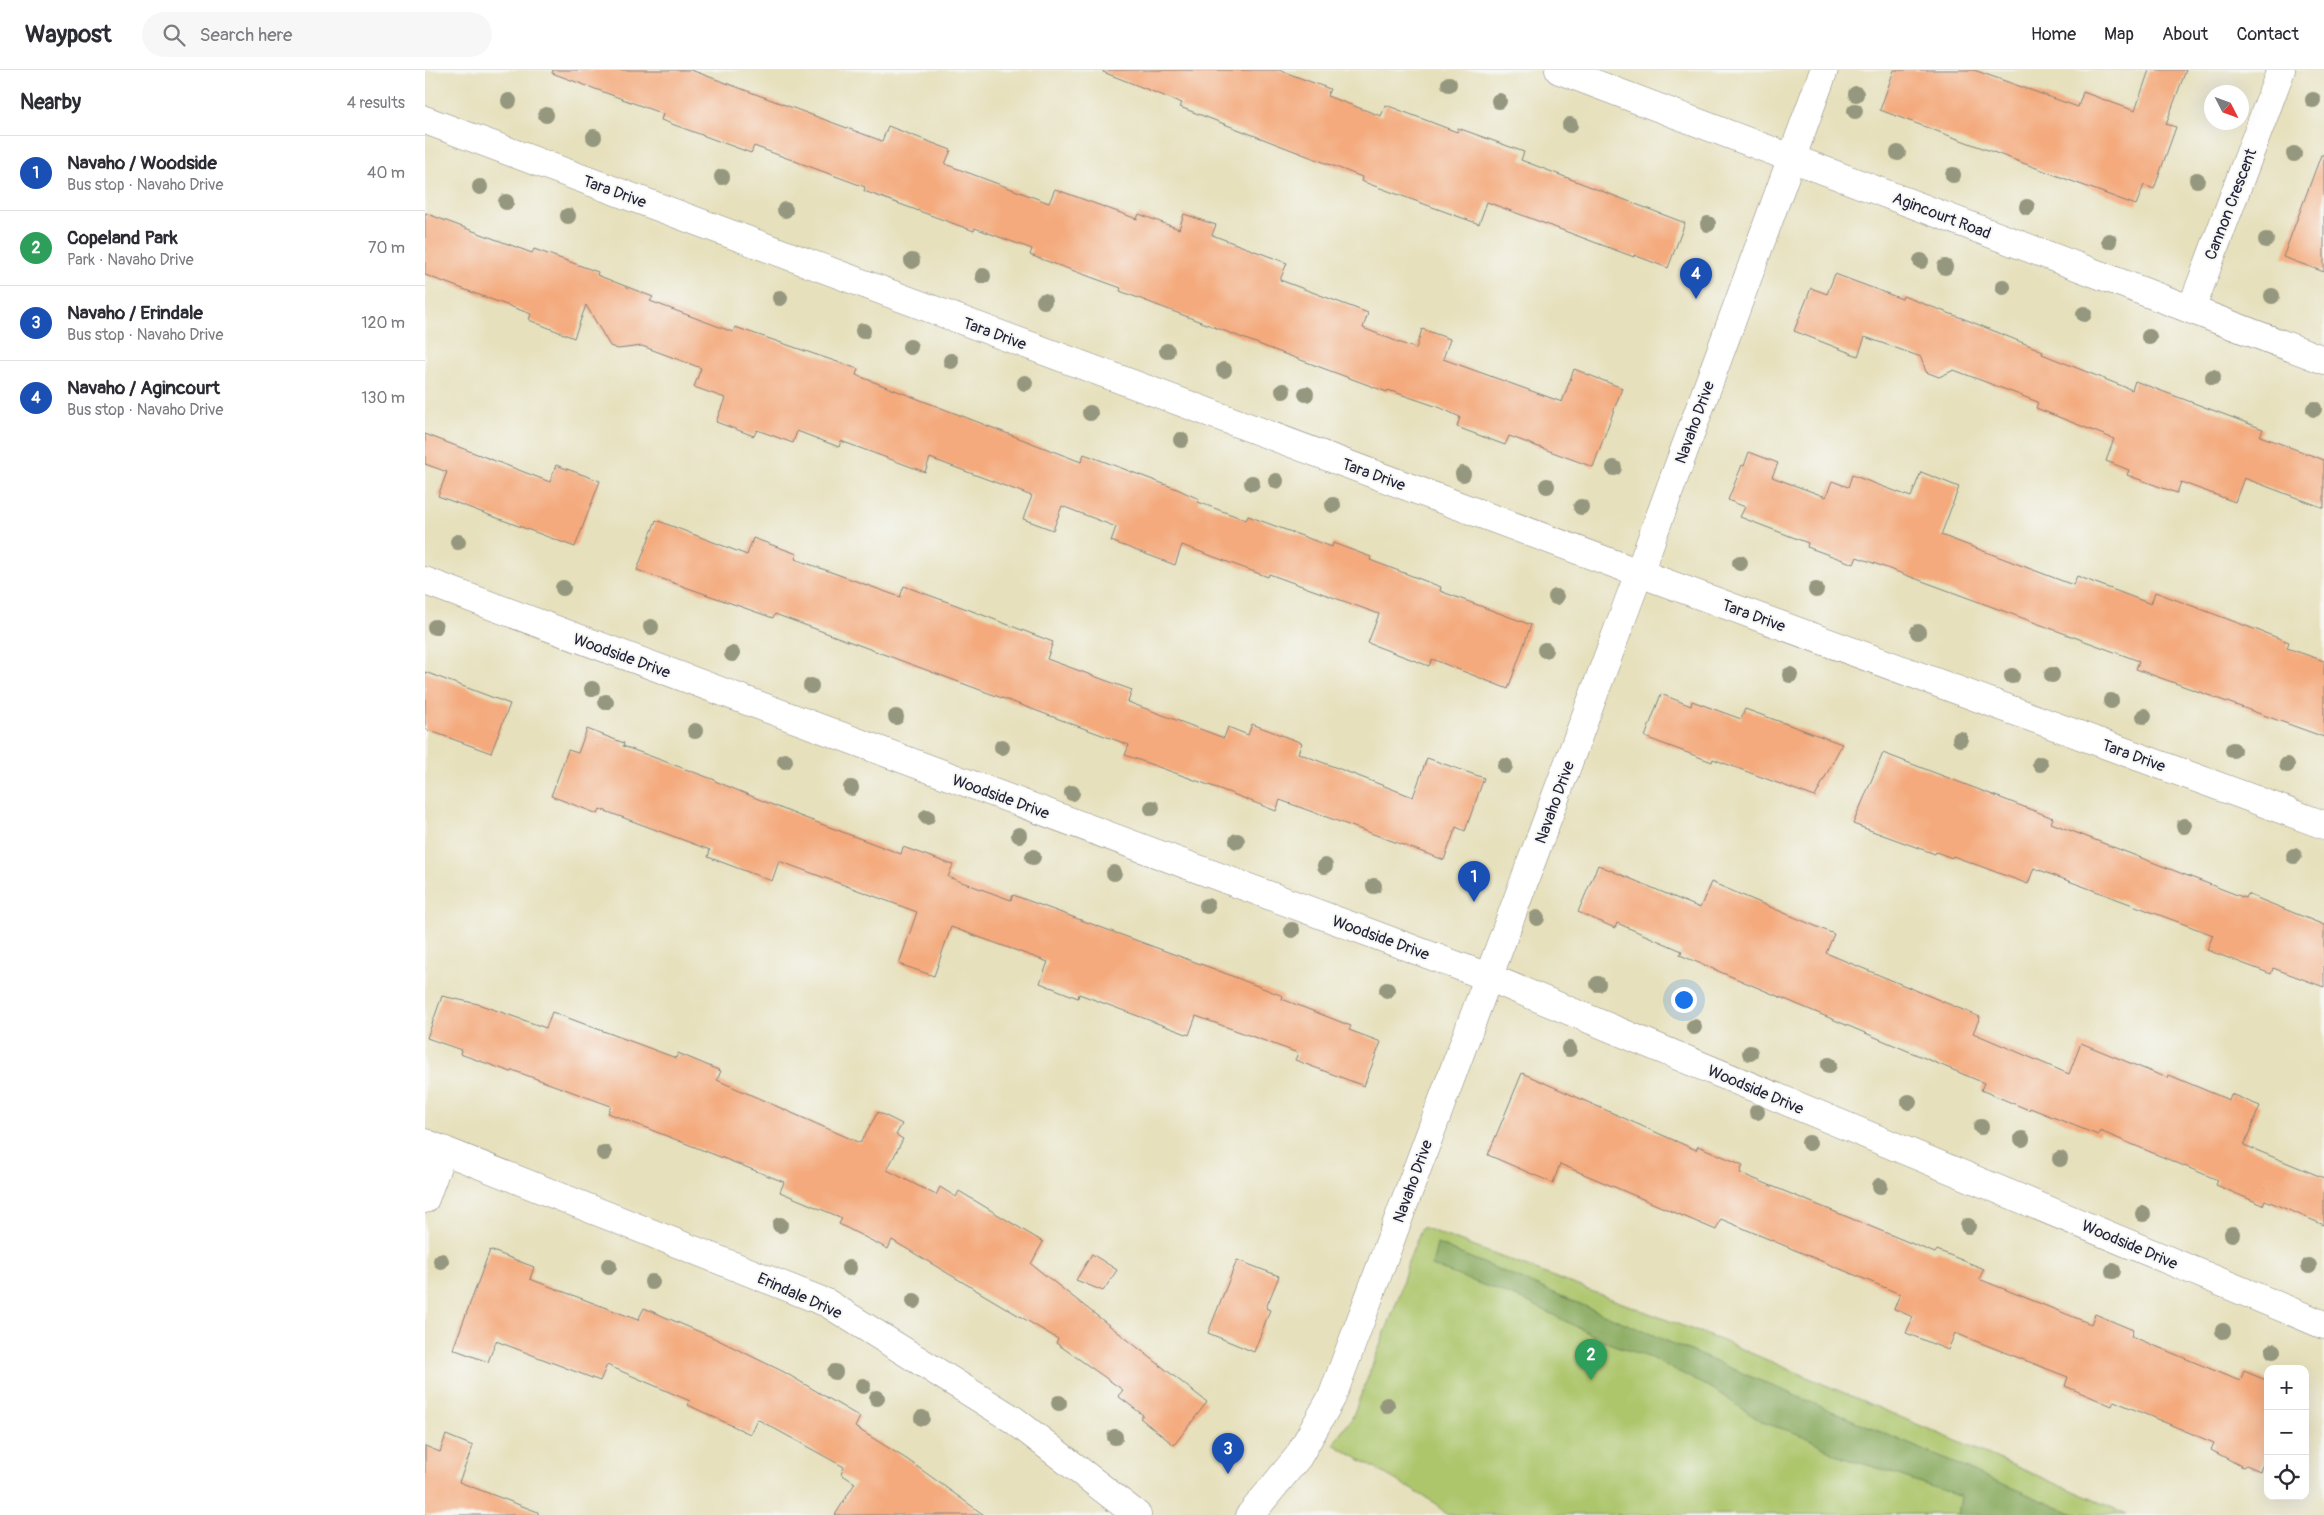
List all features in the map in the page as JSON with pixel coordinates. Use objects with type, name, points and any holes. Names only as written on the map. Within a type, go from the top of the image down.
[{"type":"street","name":"Agincourt Road","points":[[1559,70],[2324,360]]},
{"type":"street","name":"Navaho Drive","points":[[1250,1515],[1298,1457],[1331,1396],[1639,573],[1823,70]]},
{"type":"street","name":"Cannon Crescent","points":[[2191,310],[2281,70]]},
{"type":"street","name":"Tara Drive","points":[[425,120],[1639,573],[2324,825]]},
{"type":"street","name":"Woodside Drive","points":[[425,581],[1488,977],[2324,1325]]},
{"type":"street","points":[[425,1200],[434,1146]]},
{"type":"street","name":"Erindale Drive","points":[[434,1146],[827,1303],[1014,1420],[1137,1515]]},
{"type":"green space","points":[[1422,1227],[1725,1342],[2127,1514],[1447,1515],[1437,1504],[1333,1444],[1352,1418],[1398,1299],[1408,1262]]},
{"type":"green space","points":[[1437,1244],[2076,1515],[1958,1515],[1961,1497],[1843,1458],[1804,1436],[1762,1422],[1713,1389],[1651,1358],[1608,1343],[1526,1301],[1432,1266]]},
{"type":"building","points":[[553,70],[691,70],[882,141],[888,126],[951,150],[945,164],[1049,203],[1055,189],[1137,219],[1139,214],[1179,229],[1184,214],[1216,225],[1212,235],[1287,263],[1280,280],[1368,313],[1363,328],[1416,349],[1422,329],[1450,339],[1443,359],[1562,402],[1574,369],[1622,388],[1593,467],[1509,436],[1505,445],[1457,427],[1460,417],[1441,408],[1388,390],[1387,392],[1282,353],[1120,291],[1121,288],[1030,255],[1032,249],[975,228],[974,231],[864,191],[865,187],[754,146],[751,153],[661,120],[663,114],[552,73]]},
{"type":"building","points":[[1103,70],[1279,70],[1330,89],[1327,96],[1381,116],[1386,105],[1457,132],[1458,128],[1524,152],[1521,160],[1685,223],[1668,268],[1487,202],[1479,224],[1361,181],[1362,177],[1180,107],[1182,103],[1103,72]]},
{"type":"building","points":[[1894,70],[1974,70],[2078,107],[2083,92],[2135,111],[2149,70],[2186,70],[2166,124],[2176,127],[2154,189],[2144,185],[2136,205],[1880,110]]},
{"type":"building","points":[[2321,155],[2324,155],[2324,272],[2283,257]]},
{"type":"building","points":[[425,213],[532,253],[534,249],[598,272],[597,275],[653,297],[650,301],[733,332],[735,327],[858,369],[856,375],[1081,462],[1084,454],[1177,489],[1199,499],[1198,502],[1246,520],[1248,516],[1332,547],[1333,543],[1371,557],[1370,560],[1441,587],[1440,591],[1531,625],[1508,689],[1432,659],[1429,666],[1368,643],[1379,614],[1269,574],[1268,577],[1182,545],[1175,565],[1111,541],[1116,527],[1062,506],[1053,530],[1023,519],[1032,496],[930,458],[925,472],[841,441],[839,447],[797,431],[793,443],[757,430],[754,436],[716,422],[725,398],[694,387],[701,368],[642,346],[618,349],[610,346],[586,305],[574,338],[529,320],[531,314],[425,275]]},
{"type":"building","points":[[1835,274],[1902,299],[1903,296],[1967,320],[2043,351],[2042,354],[2132,390],[2135,381],[2263,429],[2260,436],[2324,460],[2324,508],[2244,478],[2235,502],[2181,482],[2177,493],[2127,475],[2129,470],[2106,461],[2114,439],[2036,408],[2038,402],[1954,370],[1939,377],[1926,372],[1921,357],[1865,337],[1858,356],[1794,331],[1811,288],[1827,294]]},
{"type":"building","points":[[425,434],[550,482],[556,465],[600,481],[575,547],[438,496],[447,472],[425,464]]},
{"type":"building","points":[[1749,452],[1778,463],[1772,477],[1826,497],[1832,481],[1848,487],[1852,475],[1911,497],[1921,472],[1959,487],[1941,535],[2073,585],[2077,576],[2151,604],[2155,592],[2289,642],[2287,648],[2324,661],[2324,737],[2136,669],[2139,661],[1857,557],[1854,564],[1807,547],[1808,543],[1740,517],[1745,507],[1728,500]]},
{"type":"building","points":[[656,520],[747,555],[753,538],[797,554],[795,559],[900,597],[904,586],[967,609],[1053,642],[1047,659],[1132,690],[1128,702],[1224,738],[1228,727],[1248,735],[1252,724],[1302,743],[1298,753],[1413,797],[1427,758],[1484,778],[1465,831],[1456,827],[1444,860],[1280,800],[1276,811],[1125,755],[1129,745],[775,614],[773,618],[637,570]]},
{"type":"building","points":[[425,672],[510,704],[491,753],[425,729]]},
{"type":"building","points":[[1661,694],[1691,706],[1692,701],[1741,719],[1745,709],[1842,744],[1815,797],[1713,759],[1712,762],[1645,737]]},
{"type":"building","points":[[587,729],[624,743],[623,746],[715,780],[797,815],[901,854],[903,847],[953,865],[948,877],[1011,900],[1013,895],[1214,969],[1283,996],[1282,999],[1351,1026],[1349,1030],[1381,1042],[1364,1086],[1295,1060],[1298,1053],[1196,1016],[1189,1035],[1079,994],[1078,998],[1040,983],[1048,962],[951,927],[934,976],[899,964],[917,912],[779,861],[772,881],[708,857],[710,850],[600,809],[598,814],[551,796],[568,750],[578,753]]},
{"type":"building","points":[[1883,753],[2053,818],[2051,823],[2245,898],[2247,894],[2324,925],[2324,987],[2273,968],[2271,974],[2207,950],[2213,935],[2034,868],[2028,884],[1953,856],[1952,858],[1936,852],[1935,854],[1853,824]]},
{"type":"building","points":[[1598,865],[1700,908],[1711,882],[1834,934],[1826,953],[1980,1017],[1973,1033],[2069,1074],[2081,1043],[2168,1078],[2169,1075],[2229,1100],[2231,1094],[2260,1106],[2244,1145],[2324,1178],[2324,1225],[2265,1200],[2263,1205],[2216,1185],[2218,1180],[2100,1131],[2098,1135],[1981,1090],[1984,1083],[1680,955],[1682,951],[1617,923],[1615,928],[1578,912]]},
{"type":"building","points":[[442,996],[478,1004],[546,1028],[552,1012],[676,1058],[678,1053],[721,1071],[717,1080],[860,1143],[878,1112],[902,1124],[896,1135],[903,1139],[887,1170],[936,1195],[940,1187],[956,1197],[959,1191],[1043,1242],[1031,1264],[1207,1402],[1174,1445],[1140,1418],[1143,1415],[1118,1396],[1123,1390],[1056,1343],[1058,1339],[892,1240],[888,1249],[839,1224],[842,1218],[780,1192],[784,1182],[608,1113],[611,1106],[512,1070],[511,1072],[460,1054],[461,1050],[427,1038]]},
{"type":"building","points":[[1522,1073],[1696,1150],[1698,1146],[1743,1165],[1740,1173],[1935,1253],[1937,1250],[1984,1269],[1979,1279],[2091,1324],[2095,1314],[2133,1330],[2131,1336],[2240,1381],[2244,1371],[2264,1379],[2264,1462],[2260,1471],[2246,1465],[2243,1467],[2211,1450],[2214,1443],[2114,1401],[2112,1406],[2065,1386],[2068,1377],[1955,1333],[1948,1350],[1906,1333],[1913,1317],[1894,1309],[1900,1294],[1721,1219],[1716,1230],[1560,1164],[1553,1183],[1488,1155]]},
{"type":"building","points":[[490,1250],[534,1267],[530,1279],[638,1320],[644,1308],[714,1338],[784,1372],[860,1417],[855,1427],[908,1460],[984,1515],[835,1515],[855,1483],[841,1474],[844,1467],[757,1419],[750,1434],[688,1405],[690,1401],[607,1365],[600,1381],[496,1341],[488,1362],[453,1349]]},
{"type":"building","points":[[1092,1254],[1117,1270],[1103,1291],[1076,1280]]},
{"type":"building","points":[[1237,1260],[1279,1276],[1266,1308],[1270,1310],[1254,1352],[1208,1333]]},
{"type":"building","points":[[446,1435],[473,1446],[459,1482],[538,1512],[538,1515],[425,1515],[425,1446],[440,1452]]},
{"type":"place","name":"Navaho / Agincourt","points":[[1696,299]]},
{"type":"place","name":"Navaho / Woodside","points":[[1474,902]]},
{"type":"place","name":"Copeland Park","points":[[1591,1380]]},
{"type":"place","name":"Navaho / Erindale","points":[[1228,1474]]}]
